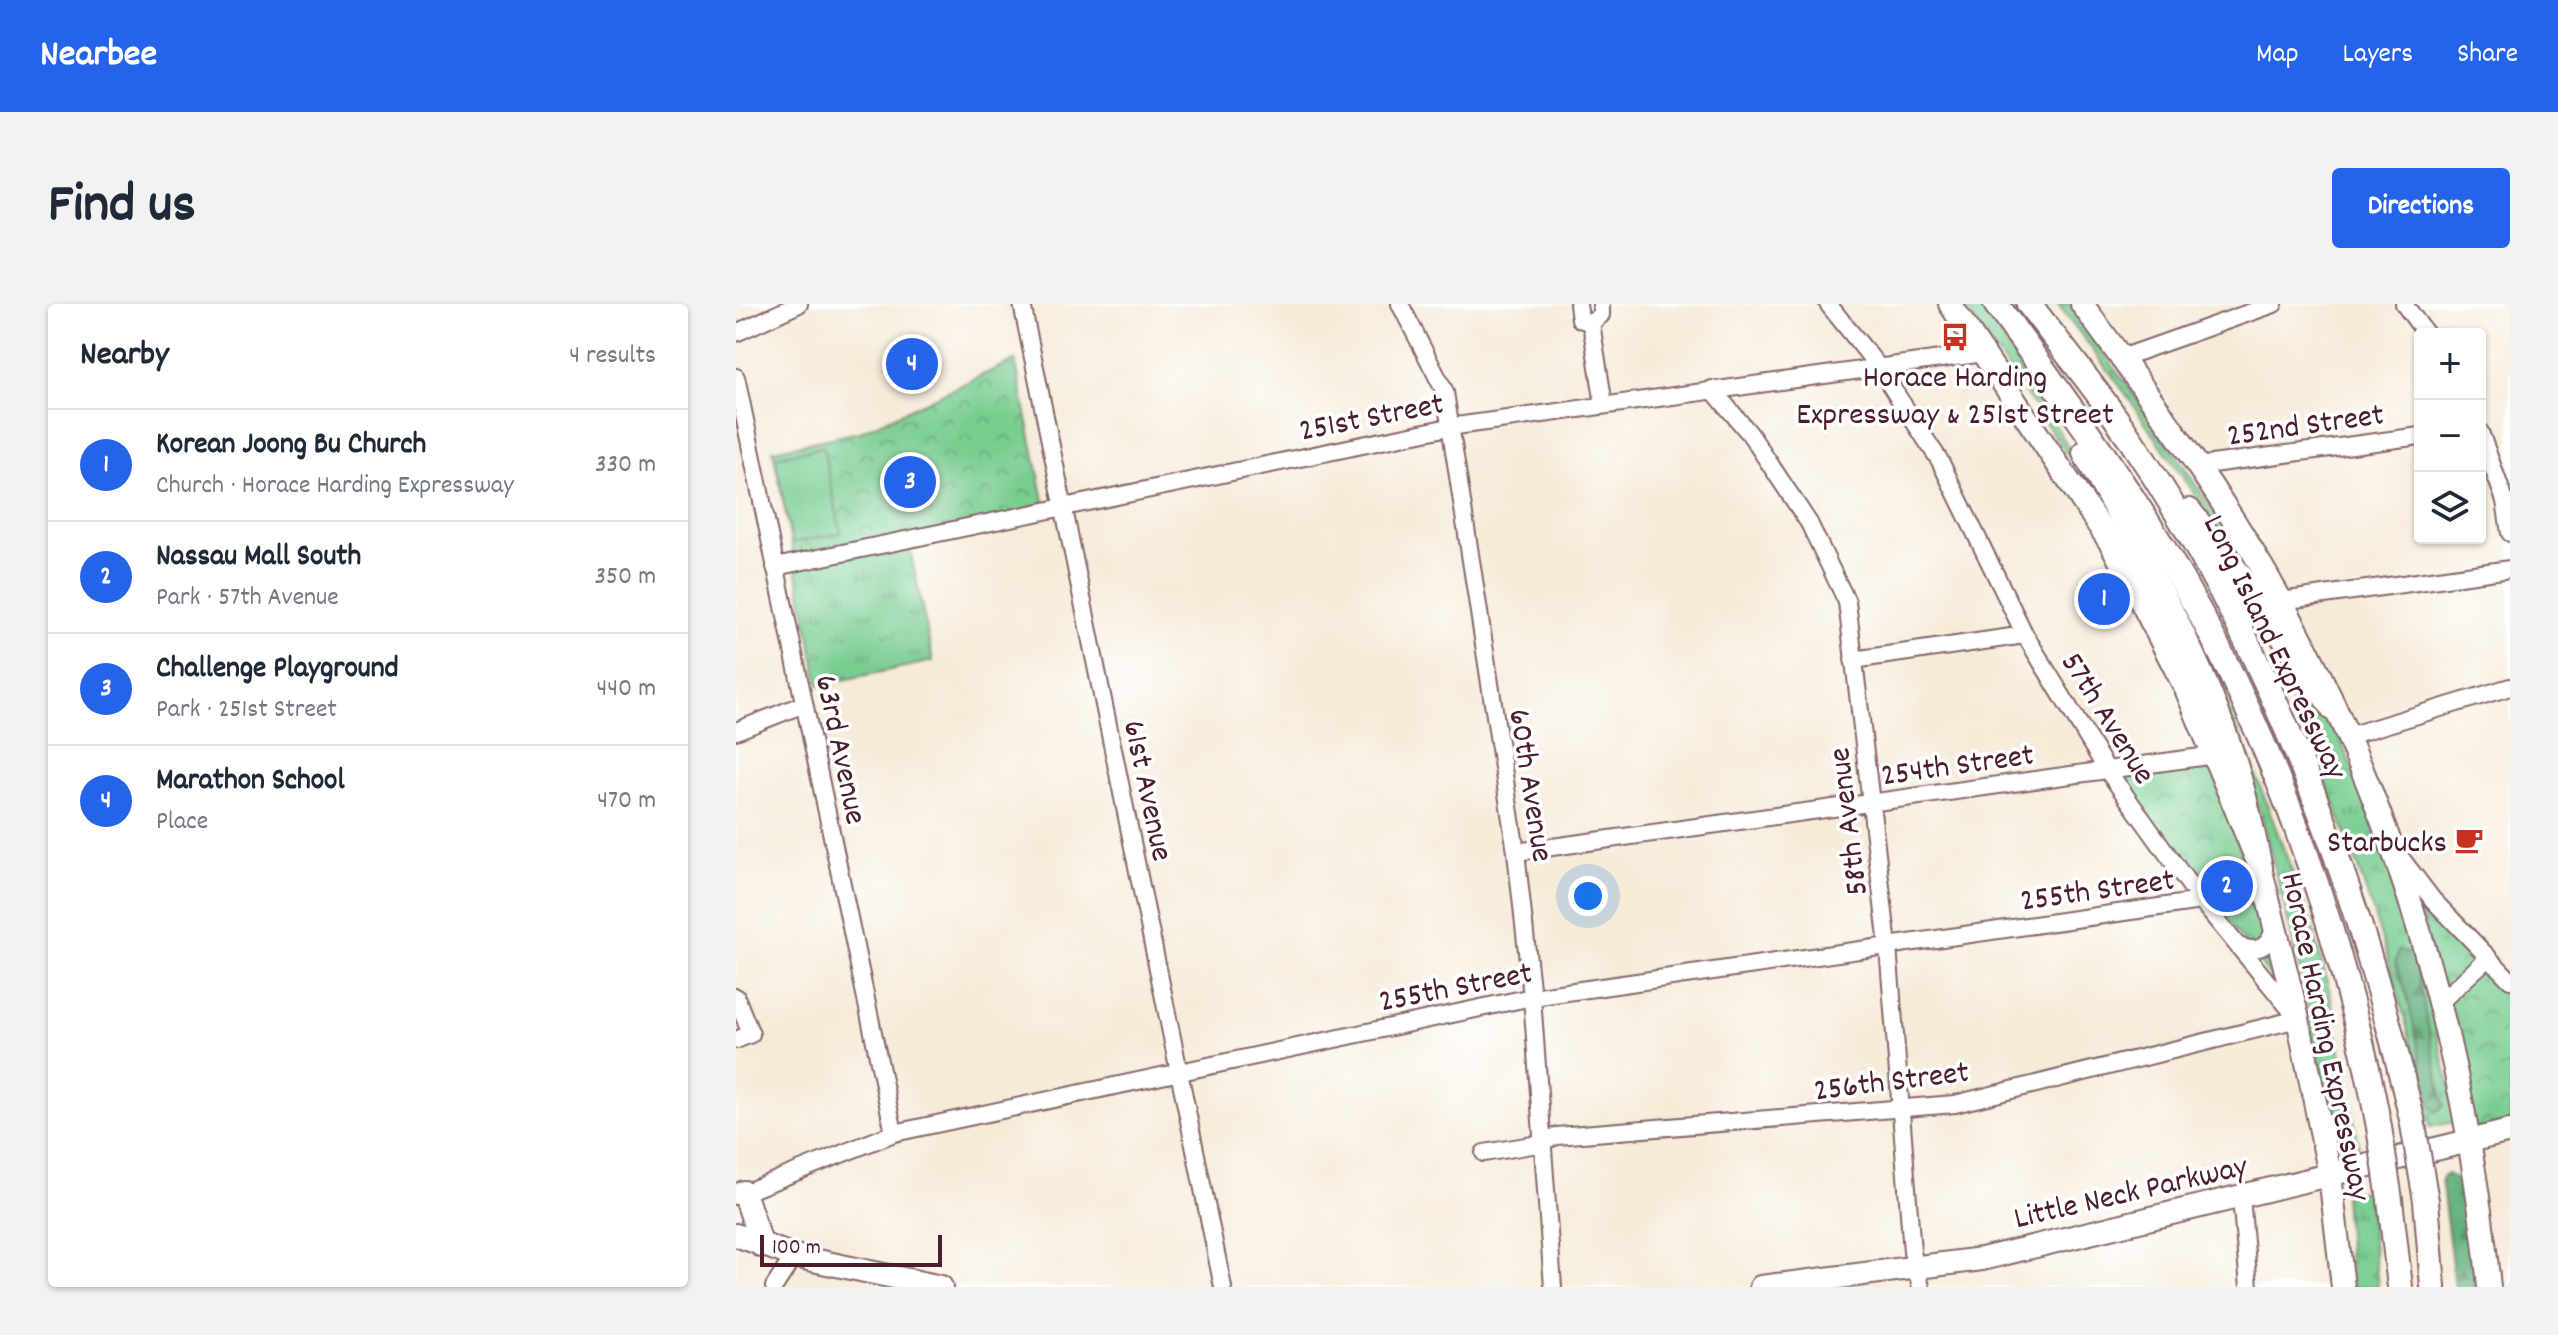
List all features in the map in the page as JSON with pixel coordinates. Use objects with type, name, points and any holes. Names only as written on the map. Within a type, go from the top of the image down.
[{"type":"highway","points":[[1995,304],[2082,447],[2162,593],[2210,700],[2242,787],[2260,867]]},
{"type":"highway","name":"Long Island Expressway","points":[[1995,304],[2146,520],[2227,667],[2262,743],[2321,897],[2362,1039],[2379,1127],[2400,1287]]},
{"type":"highway","name":"Long Island Expressway","points":[[2029,304],[2124,429],[2170,502],[2239,627],[2321,808],[2373,961],[2412,1119],[2426,1201],[2433,1287]]},
{"type":"highway","points":[[2124,429],[2246,584],[2334,709]]},
{"type":"main road","name":"Horace Harding Expressway","points":[[1950,304],[2112,545],[2186,689],[2260,867],[2298,1019],[2330,1175],[2343,1287]]},
{"type":"main road","points":[[2082,304],[2197,466],[2281,601],[2348,736],[2394,846],[2439,1003],[2471,1139],[2489,1287]]},
{"type":"main road","name":"Little Neck Parkway","points":[[1761,1287],[1919,1278],[1982,1259],[2510,1131]]},
{"type":"main road","points":[[740,1194],[762,1246]]},
{"type":"main road","points":[[736,1235],[794,1256],[941,1287]]},
{"type":"street","points":[[736,333],[799,304]]},
{"type":"street","name":"61st Avenue","points":[[1022,304],[1223,1287]]},
{"type":"street","name":"60th Avenue","points":[[1400,304],[1445,392],[1516,852],[1532,997],[1553,1287]]},
{"type":"street","points":[[1578,304],[1580,319],[1591,323]]},
{"type":"street","points":[[1591,323],[1601,315],[1601,304]]},
{"type":"street","name":"57th Avenue","points":[[1828,304],[1877,365],[1940,461],[2025,635],[2107,770],[2201,901],[2298,1019]]},
{"type":"street","points":[[2121,358],[2274,304]]},
{"type":"street","points":[[2404,304],[2422,328]]},
{"type":"street","points":[[1591,323],[1604,405]]},
{"type":"street","name":"251st Street","points":[[775,567],[1449,427],[1877,365],[1984,353]]},
{"type":"street","name":"63rd Avenue","points":[[736,377],[894,1133]]},
{"type":"street","name":"58th Avenue","points":[[1712,389],[1750,434],[1809,523],[1847,602],[1873,802],[1919,1278]]},
{"type":"street","name":"252nd Street","points":[[2197,466],[2414,437]]},
{"type":"street","points":[[2486,449],[2505,501],[2510,533]]},
{"type":"street","points":[[2281,601],[2510,569]]},
{"type":"street","points":[[1853,660],[2025,635]]},
{"type":"street","points":[[2348,736],[2510,687]]},
{"type":"street","points":[[736,731],[804,704]]},
{"type":"street","name":"254th Street","points":[[1516,852],[2215,755]]},
{"type":"street","points":[[2394,846],[2416,880],[2510,980]]},
{"type":"street","name":"255th Street","points":[[740,1194],[894,1133],[1532,997],[2201,901]]},
{"type":"street","points":[[2237,945],[2250,950],[2262,948],[2270,940],[2275,926]]},
{"type":"street","points":[[2439,1003],[2488,958]]},
{"type":"street","points":[[736,997],[744,1037]]},
{"type":"street","name":"256th Street","points":[[1484,1153],[1557,1136],[1901,1111],[1955,1104],[2298,1019]]},
{"type":"street","points":[[2241,1197],[2249,1287]]},
{"type":"street","points":[[774,1287],[794,1256]]},
{"type":"green space","points":[[1963,304],[1977,304],[1998,331],[2114,522]]},
{"type":"green space","points":[[2058,304],[2069,304],[2180,460],[2276,611],[2122,389]]},
{"type":"green space","points":[[1015,360],[1046,510],[795,562],[773,450],[860,432]]},
{"type":"green space","points":[[823,447],[841,533],[792,543],[775,457]]},
{"type":"green space","points":[[908,539],[933,661],[819,685],[795,562]]},
{"type":"green space","points":[[2247,606],[2305,685],[2320,716],[2338,733],[2386,851],[2417,949],[2458,1121],[2430,1127],[2398,992],[2355,860],[2305,732]]},
{"type":"green space","points":[[2198,644],[2238,727],[2311,922],[2330,993],[2359,1146],[2337,1151],[2299,967],[2262,817]]},
{"type":"green space","points":[[2211,764],[2290,996],[2285,997],[2120,775]]},
{"type":"green space","points":[[2425,898],[2510,985],[2510,1121],[2473,1131],[2419,904]]},
{"type":"green space","points":[[2399,950],[2414,956],[2444,1106],[2436,1112],[2430,1104],[2408,999],[2395,962]]},
{"type":"green space","points":[[2447,1174],[2461,1181],[2466,1192],[2476,1287],[2455,1287],[2441,1178]]},
{"type":"green space","points":[[2367,1190],[2378,1287],[2351,1287],[2344,1196]]},
{"type":"place","name":"Horace Harding Expressway & 251st Street","points":[[1955,337]]},
{"type":"place","name":"Marathon School","points":[[912,364]]},
{"type":"place","name":"Challenge Playground","points":[[910,482]]},
{"type":"place","name":"Korean Joong Bu Church","points":[[2104,599]]},
{"type":"place","name":"Starbucks","points":[[2469,840]]},
{"type":"place","name":"Nassau Mall South","points":[[2227,886]]}]
